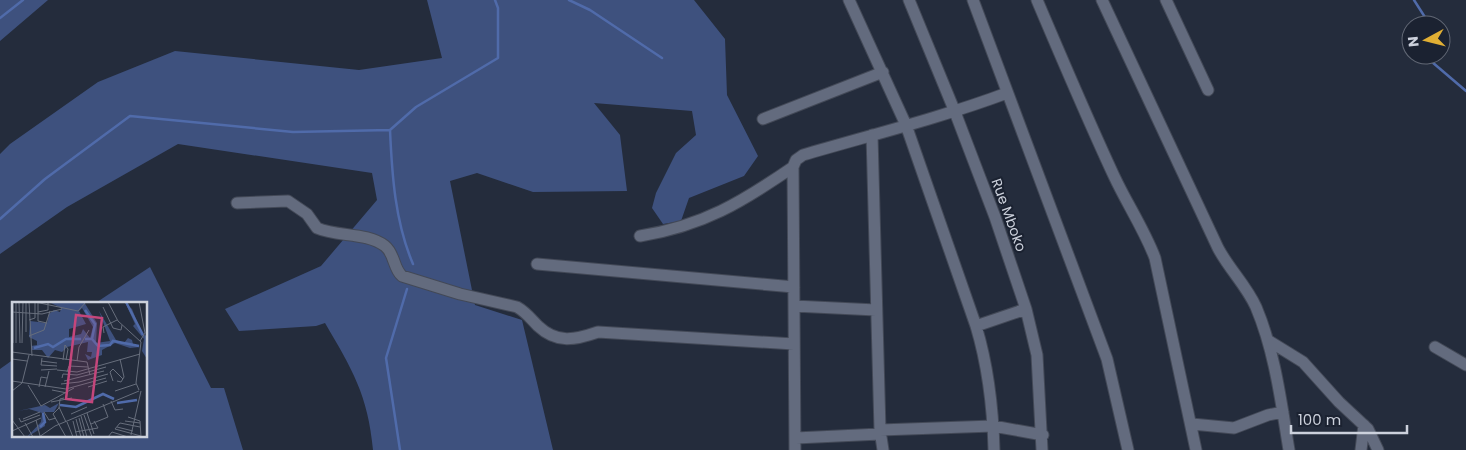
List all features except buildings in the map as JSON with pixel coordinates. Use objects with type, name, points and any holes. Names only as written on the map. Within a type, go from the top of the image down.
[{"type":"street","points":[[849,0],[906,125],[976,326],[984,358],[993,426],[994,450]]},
{"type":"street","name":"Rue Mboko","points":[[909,0],[995,217],[1026,309],[1037,355],[1042,450]]},
{"type":"street","points":[[972,0],[1107,359],[1128,450]]},
{"type":"street","points":[[1037,0],[1109,166],[1123,195],[1147,235],[1155,258],[1192,424],[1196,450]]},
{"type":"street","points":[[1102,0],[1218,248],[1248,292],[1269,341],[1289,450]]},
{"type":"street","points":[[1166,0],[1208,90]]},
{"type":"street","points":[[763,119],[883,72]]},
{"type":"street","points":[[1007,93],[955,112],[803,155],[796,160],[794,167],[795,444],[880,432],[993,426],[1042,434]]},
{"type":"street","points":[[872,135],[880,432],[883,450]]},
{"type":"street","points":[[640,236],[670,230],[717,215],[794,167]]},
{"type":"street","points":[[237,203],[288,201],[307,214],[317,228],[382,244],[390,252],[397,271],[402,276],[460,294],[517,307],[523,310],[538,327],[556,338],[566,340],[578,339],[598,332],[794,344]]},
{"type":"street","points":[[537,264],[794,287]]},
{"type":"street","points":[[794,306],[876,310]]},
{"type":"street","points":[[976,326],[1026,309]]},
{"type":"street","points":[[1269,341],[1303,362],[1338,402],[1364,425],[1372,435],[1378,450]]},
{"type":"street","points":[[1435,347],[1466,365]]},
{"type":"street","points":[[1192,424],[1234,428],[1268,415],[1283,412]]},
{"type":"street","points":[[1361,450],[1364,425]]},
{"type":"shaded area","points":[[0,0],[48,0],[0,41]]},
{"type":"shaded area","points":[[427,0],[694,0],[725,39],[727,95],[758,156],[744,176],[689,198],[681,221],[663,224],[652,208],[656,193],[676,153],[696,135],[692,111],[594,103],[620,135],[627,191],[533,192],[477,173],[450,181],[475,305],[522,320],[553,450],[373,450],[371,431],[363,398],[351,369],[325,323],[316,326],[239,331],[225,309],[321,266],[377,200],[372,173],[178,144],[67,207],[0,254],[0,154],[10,144],[98,82],[175,51],[359,70],[442,58]]},
{"type":"shaded area","points":[[150,267],[211,388],[224,388],[243,450],[0,450],[0,369],[12,360],[12,438],[148,438],[148,302],[97,302]]},
{"type":"waterway","points":[[0,18],[23,0]]},
{"type":"waterway","points":[[413,264],[398,215],[393,181],[390,130],[416,107],[498,58],[498,8],[495,0]]},
{"type":"waterway","points":[[569,0],[590,10],[662,58]]},
{"type":"waterway","points":[[1414,0],[1424,15]]},
{"type":"waterway","points":[[1436,65],[1466,91]]},
{"type":"waterway","points":[[0,219],[45,179],[130,116],[293,132],[390,130]]},
{"type":"waterway","points":[[400,450],[386,358],[407,289]]}]
